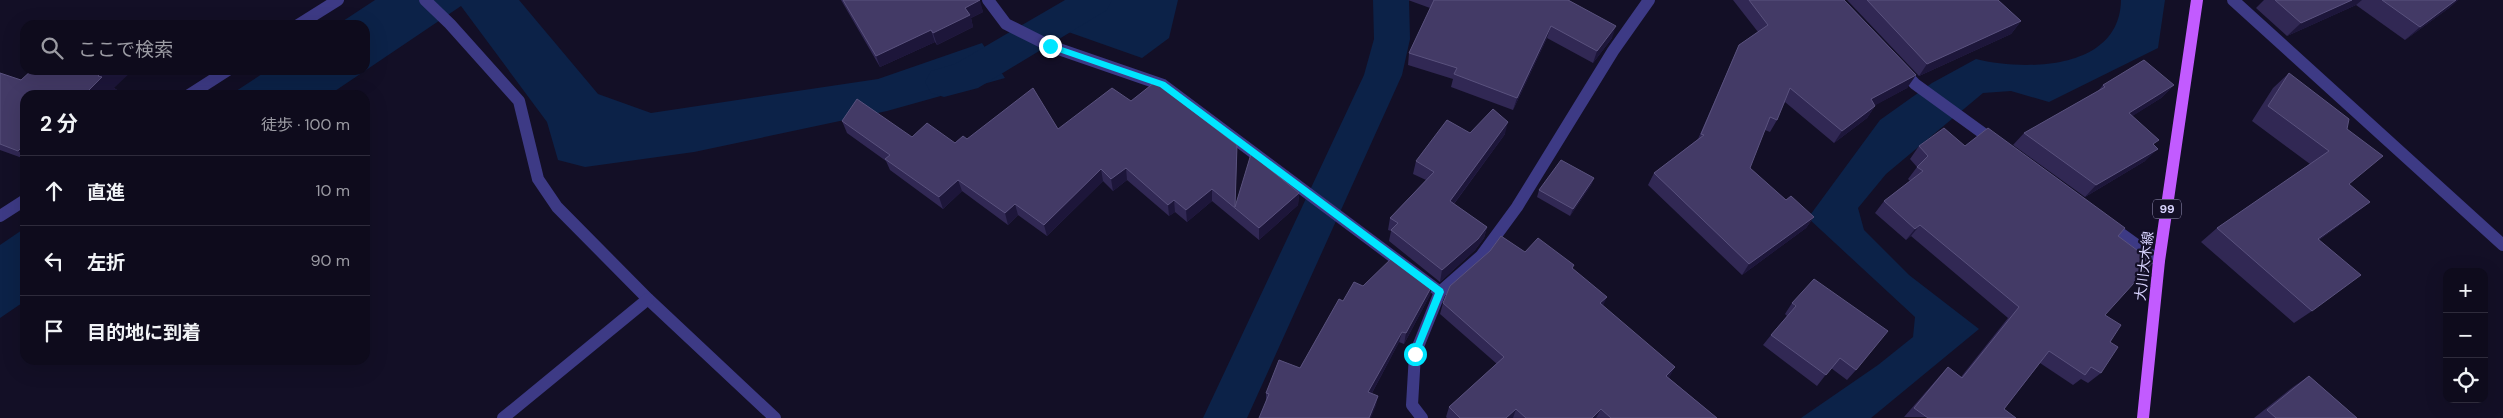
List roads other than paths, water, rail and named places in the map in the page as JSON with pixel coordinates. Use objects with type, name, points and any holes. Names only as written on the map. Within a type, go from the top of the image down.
[{"type":"main road","name":"大川大木線","points":[[2143,418],[2159,261],[2197,0]]},
{"type":"street","points":[[306,20],[338,0]]},
{"type":"street","points":[[425,0],[450,24],[519,102],[538,179],[557,207],[648,299],[775,418]]},
{"type":"street","points":[[988,0],[1006,24],[1050,46],[1162,85],[1440,292]]},
{"type":"street","points":[[1422,418],[1412,405],[1415,354],[1440,292],[1481,256],[1517,207],[1613,51],[1649,0]]},
{"type":"street","points":[[2233,0],[2503,244]]},
{"type":"street","points":[[1896,63],[1915,84],[2003,148]]},
{"type":"street","points":[[197,90],[220,75]]},
{"type":"street","points":[[0,216],[20,203]]},
{"type":"street","points":[[2097,216],[2159,261]]},
{"type":"street","points":[[503,418],[648,299]]},
{"type":"water","points":[[375,0],[519,0],[598,94],[651,113],[878,79],[982,43],[1005,78],[887,111],[694,152],[585,167],[558,160],[547,122],[461,6],[370,67],[370,20],[345,20]]},
{"type":"water","points":[[1071,0],[1178,0],[1169,38],[1142,58],[1040,22]]},
{"type":"water","points":[[2121,0],[2165,0],[2158,48],[2049,102],[2011,91],[1983,93],[1886,174],[1858,208],[1864,230],[1909,275],[1979,329],[1871,418],[1801,418],[1878,365],[1913,337],[1915,317],[1808,218],[1880,120],[1932,83],[1976,59],[2019,65],[2043,64],[2066,61],[2087,53],[2105,41],[2116,23]]},
{"type":"water","points":[[260,75],[359,75],[336,90],[238,90]]},
{"type":"water","points":[[20,231],[20,304],[0,318],[0,245]]},
{"type":"waterway","points":[[944,82],[965,77],[1094,0]]},
{"type":"waterway","points":[[1225,418],[1383,75],[1392,39],[1391,0]]}]
